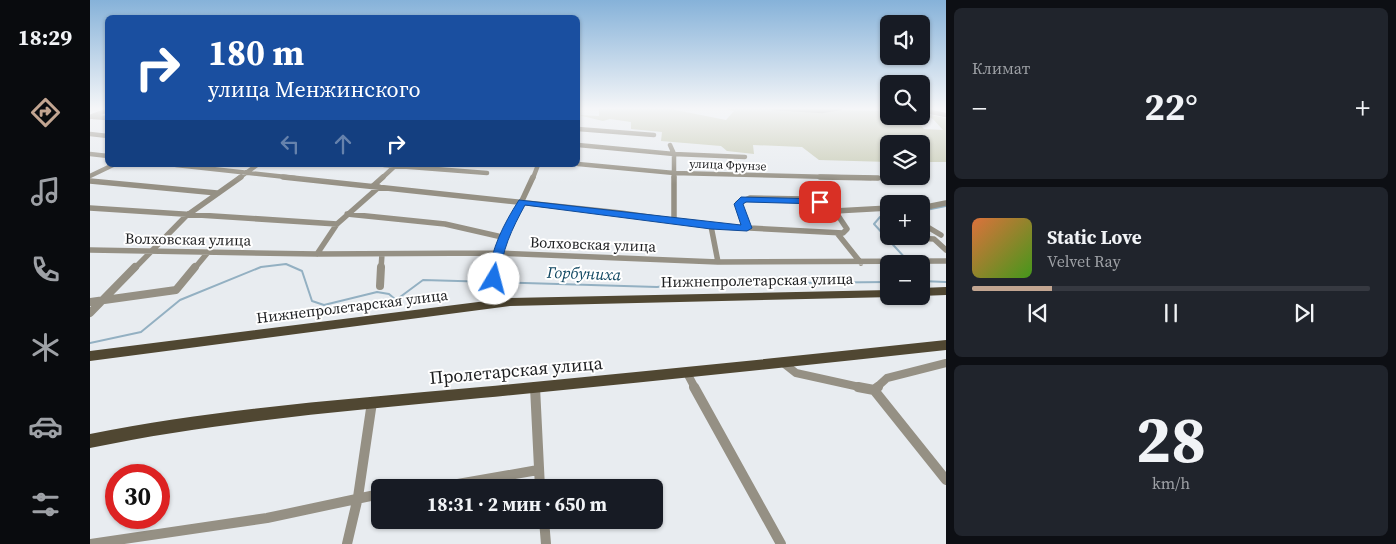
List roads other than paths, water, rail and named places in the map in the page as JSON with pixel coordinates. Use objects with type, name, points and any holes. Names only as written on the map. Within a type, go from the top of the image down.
[{"type":"main road","points":[[930,292],[946,291]]},
{"type":"main road","name":"Нижнепролетарская улица","points":[[90,356],[510,302],[880,294]]},
{"type":"main road","name":"Пролетарская улица","points":[[90,441],[196,422],[372,402],[687,373],[946,345]]},
{"type":"street","points":[[626,133],[654,136]]},
{"type":"street","points":[[90,134],[105,136]]},
{"type":"street","points":[[580,145],[674,154],[745,158]]},
{"type":"street","points":[[670,145],[674,154],[674,220]]},
{"type":"street","points":[[90,154],[105,156]]},
{"type":"street","name":"улица Фрунзе","points":[[580,164],[674,173],[878,178]]},
{"type":"street","points":[[90,176],[109,167]]},
{"type":"street","points":[[193,167],[522,202],[711,226],[844,233],[847,229],[835,210]]},
{"type":"street","points":[[90,312],[186,216],[254,167]]},
{"type":"street","points":[[317,254],[337,224],[395,167]]},
{"type":"street","points":[[409,167],[487,173]]},
{"type":"street","points":[[494,279],[497,253],[502,238],[522,202],[537,167]]},
{"type":"street","points":[[90,181],[217,193]]},
{"type":"street","points":[[747,228],[738,204],[744,199],[814,200],[835,210],[880,208]]},
{"type":"street","points":[[930,206],[946,203]]},
{"type":"street","points":[[90,208],[186,216],[337,224]]},
{"type":"street","points":[[347,214],[445,224],[502,238]]},
{"type":"street","points":[[711,226],[718,262]]},
{"type":"street","points":[[930,228],[941,235]]},
{"type":"street","points":[[837,233],[861,263]]},
{"type":"street","points":[[930,239],[934,239],[946,250]]},
{"type":"street","name":"Волховская улица","points":[[90,250],[317,254],[497,253],[718,262],[861,263],[946,261]]},
{"type":"street","points":[[90,302],[176,290],[209,251]]},
{"type":"street","points":[[380,286],[382,254]]},
{"type":"street","points":[[782,362],[796,373],[874,390],[946,480]]},
{"type":"street","points":[[874,390],[886,378],[946,363]]},
{"type":"street","points":[[687,373],[781,544]]},
{"type":"street","points":[[535,386],[539,479]]},
{"type":"street","points":[[347,544],[358,497],[372,402]]},
{"type":"street","points":[[486,479],[538,470]]},
{"type":"street","points":[[90,544],[267,518],[371,495]]},
{"type":"street","points":[[545,529],[546,544]]},
{"type":"waterway","name":"Горбуниха","points":[[930,209],[946,206]]},
{"type":"waterway","name":"Горбуниха","points":[[880,217],[874,224],[880,231]]},
{"type":"waterway","name":"Горбуниха","points":[[893,245],[902,255]]},
{"type":"waterway","name":"Горбуниха","points":[[90,343],[141,332],[180,300],[261,267],[286,264],[302,271],[312,301],[324,305],[377,292],[389,294],[396,300],[423,280],[657,287],[681,284],[880,282]]},
{"type":"waterway","name":"Горбуниха","points":[[930,281],[946,282]]}]
